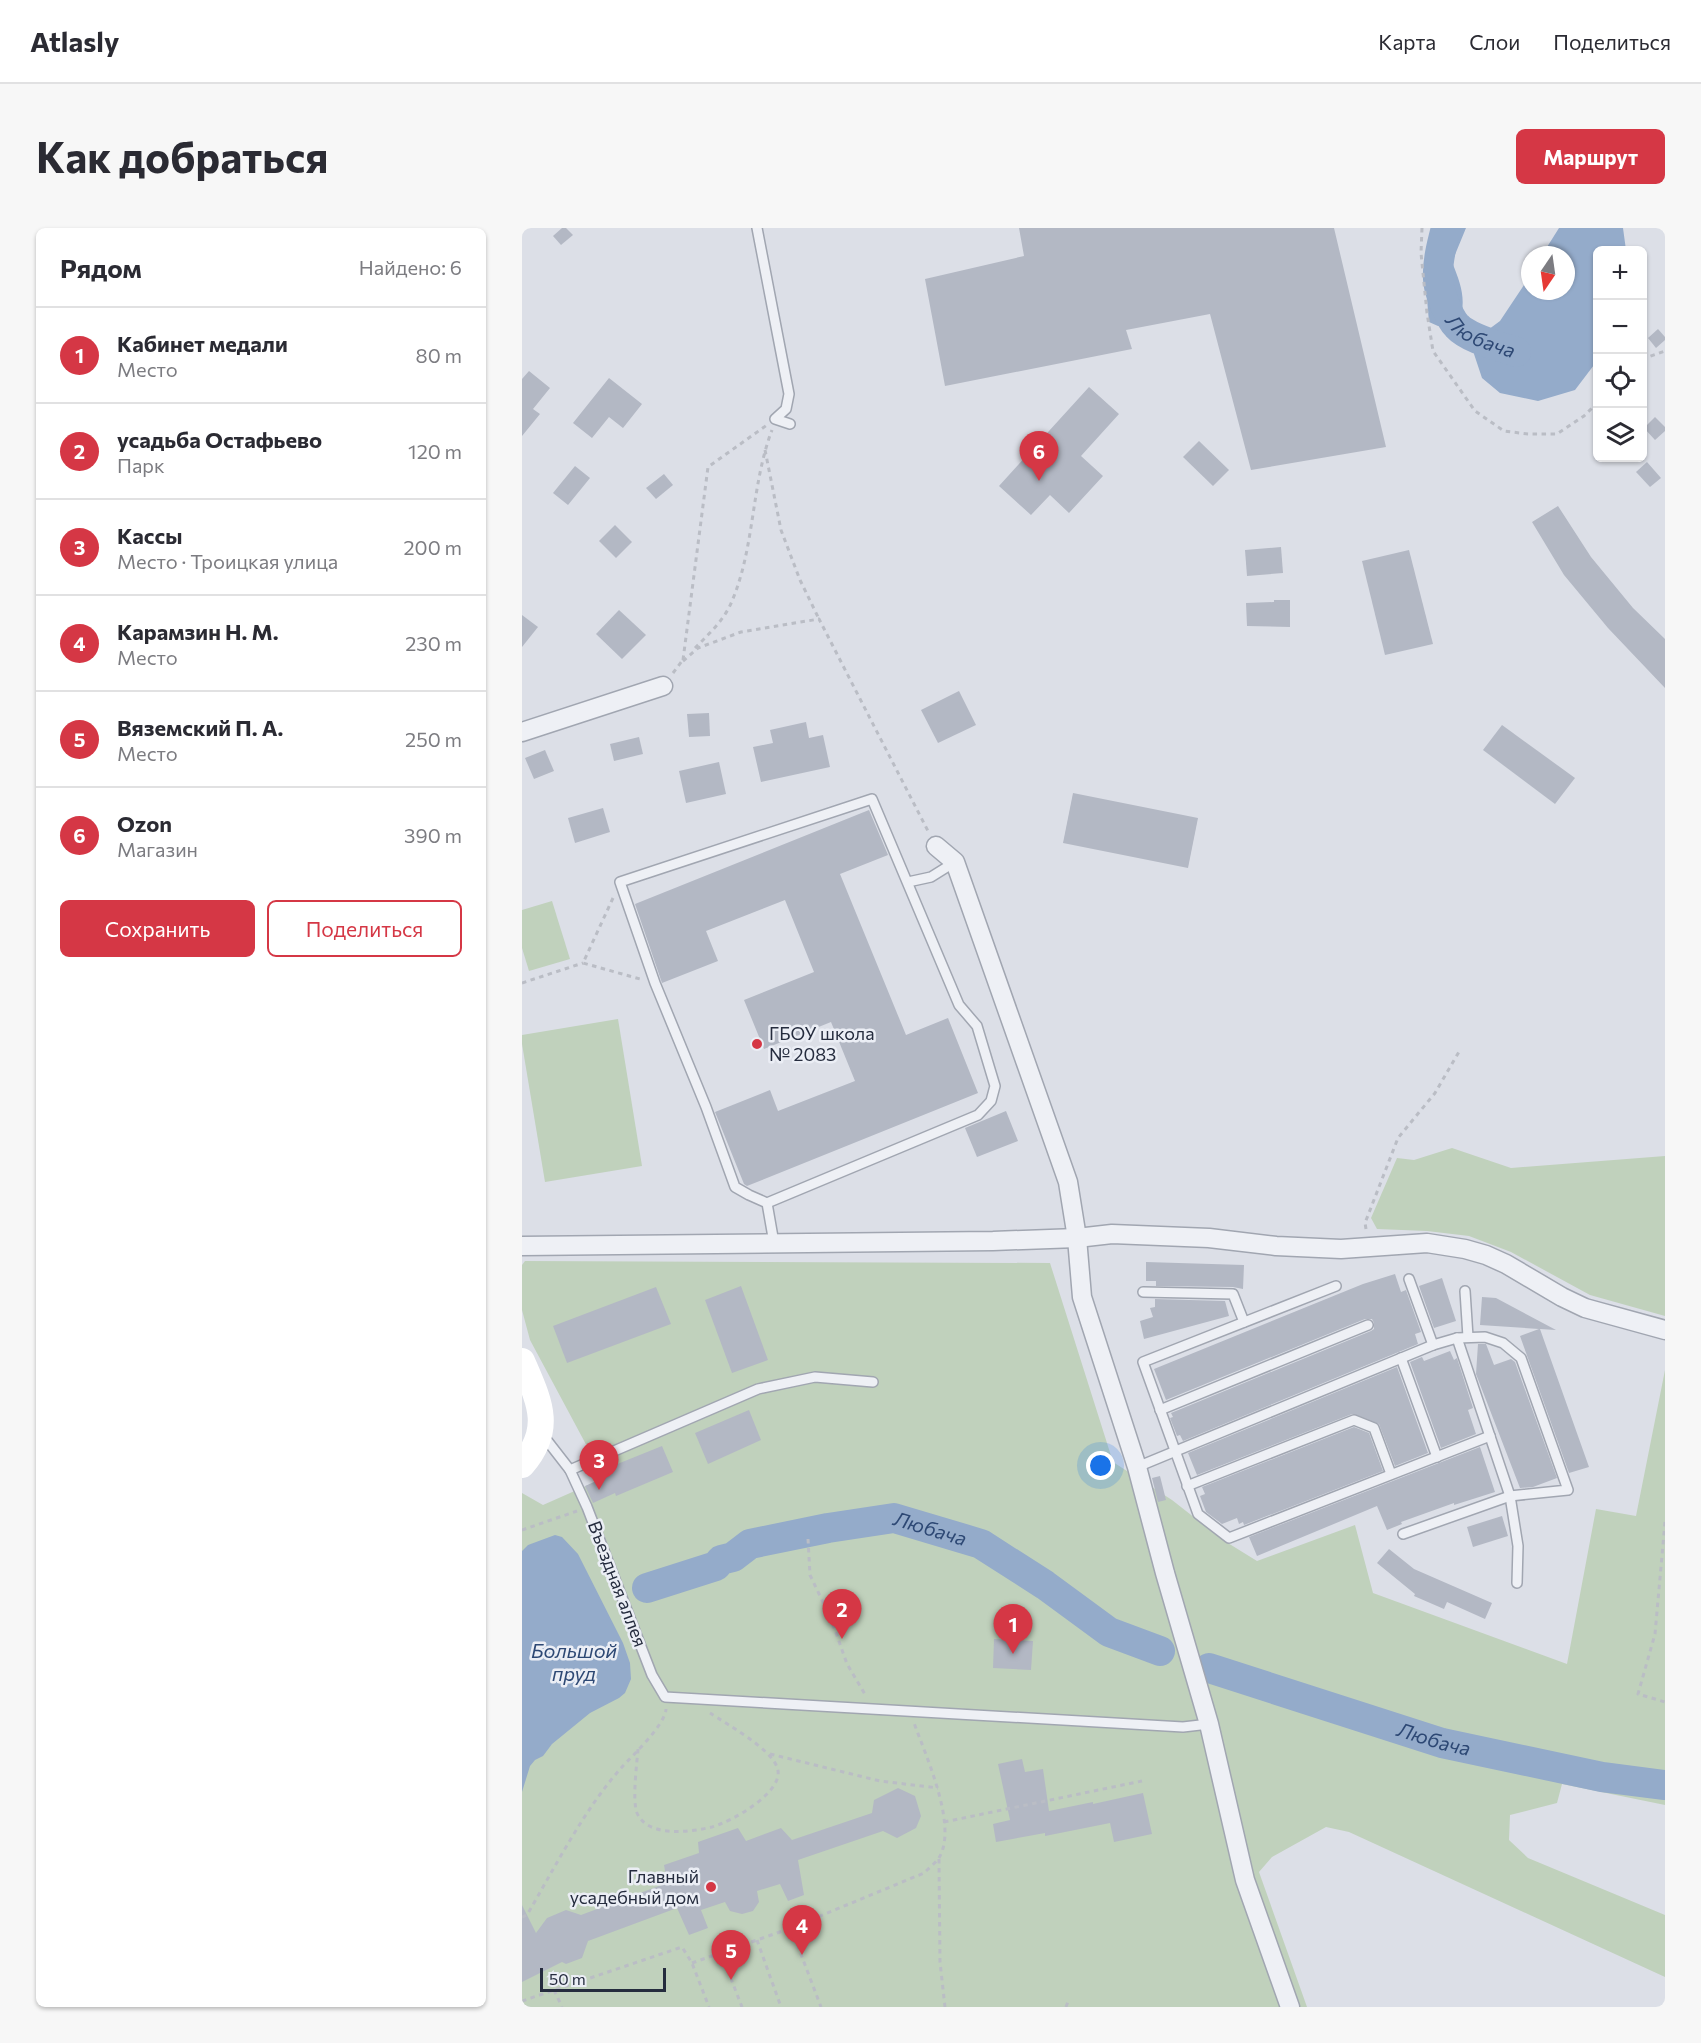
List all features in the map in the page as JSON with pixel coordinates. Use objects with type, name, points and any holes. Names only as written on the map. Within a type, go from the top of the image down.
[{"type":"street","points":[[522,732],[663,686]]},
{"type":"street","points":[[936,846],[955,862],[1068,1182],[1077,1238],[1082,1297],[1137,1467],[1209,1724],[1245,1880],[1290,2007]]},
{"type":"street","points":[[522,1246],[993,1241],[1077,1238],[1112,1234],[1209,1238],[1276,1246],[1341,1249],[1447,1245],[1486,1255],[1506,1264],[1585,1308],[1665,1330]]},
{"type":"street","points":[[522,1361],[539,1401],[541,1432],[534,1452],[522,1466]]},
{"type":"lane","points":[[757,228],[789,394],[786,409],[775,419],[790,424]]},
{"type":"lane","points":[[872,799],[959,1005],[976,1026],[995,1086],[991,1101],[978,1115],[767,1203],[735,1187],[706,1107],[655,982],[620,882],[872,799]]},
{"type":"lane","points":[[908,882],[931,877],[955,862]]},
{"type":"lane","points":[[767,1203],[774,1243]]},
{"type":"lane","points":[[1409,1279],[1433,1345]]},
{"type":"lane","points":[[1336,1286],[1143,1362],[1197,1514],[1229,1538],[1490,1436]]},
{"type":"lane","points":[[1466,1291],[1468,1337]]},
{"type":"lane","points":[[1143,1292],[1233,1294],[1244,1322]]},
{"type":"lane","points":[[1160,1410],[1368,1324]]},
{"type":"lane","points":[[1137,1467],[1433,1345],[1468,1337],[1485,1337],[1503,1343],[1521,1358],[1568,1490],[1510,1496],[1403,1534]]},
{"type":"lane","points":[[1456,1338],[1510,1496],[1518,1546],[1517,1583]]},
{"type":"lane","points":[[1401,1358],[1437,1457]]},
{"type":"lane","points":[[570,1470],[758,1389],[815,1377],[873,1382]]},
{"type":"lane","points":[[1187,1486],[1354,1420],[1374,1428],[1391,1474]]},
{"type":"lane","name":"Въездная аллея","points":[[541,1432],[570,1470],[587,1507],[652,1676],[665,1697]]},
{"type":"lane","points":[[665,1697],[1183,1727],[1209,1724]]},
{"type":"path","points":[[1422,228],[1421,253],[1426,313],[1433,351],[1475,411],[1504,431],[1557,434],[1584,416],[1593,407]]},
{"type":"path","points":[[1647,357],[1665,351]]},
{"type":"path","points":[[663,686],[713,630],[732,602],[745,560],[765,449],[775,419]]},
{"type":"path","points":[[683,661],[708,466],[775,419]]},
{"type":"path","points":[[765,449],[781,530],[800,580],[936,846]]},
{"type":"path","points":[[683,661],[698,648],[741,632],[819,619]]},
{"type":"path","points":[[583,963],[620,882]]},
{"type":"path","points":[[522,983],[583,963],[655,982]]},
{"type":"path","points":[[1366,1230],[1365,1223],[1398,1138],[1435,1093],[1460,1050]]},
{"type":"path","points":[[522,1530],[587,1507]]},
{"type":"path","points":[[1665,1522],[1654,1634],[1638,1694],[1665,1702]]},
{"type":"path","points":[[808,1539],[810,1575],[831,1619],[847,1664],[873,1708]]},
{"type":"path","points":[[522,1917],[527,1915],[602,1790],[658,1726],[666,1712],[665,1697]]},
{"type":"path","points":[[909,1710],[938,1788],[946,1836],[939,1857],[940,1962],[945,2007]]},
{"type":"path","points":[[710,1712],[770,1754],[880,1780],[938,1788]]},
{"type":"path","points":[[638,1749],[636,1811],[643,1822],[656,1830],[674,1831],[713,1827],[758,1804],[779,1778],[778,1768],[770,1754]]},
{"type":"path","points":[[944,1822],[1142,1781]]},
{"type":"path","points":[[692,1963],[791,1928],[924,1872],[939,1857]]},
{"type":"path","points":[[791,1928],[820,2007]]},
{"type":"path","points":[[757,1940],[781,2007]]},
{"type":"path","points":[[522,2001],[682,1947],[692,1963],[709,2007]]},
{"type":"path","points":[[721,1953],[742,2007]]},
{"type":"path","points":[[554,1990],[562,2007]]},
{"type":"path","points":[[1066,2007],[1069,1999]]},
{"type":"green space","points":[[552,901],[570,959],[529,971],[522,948],[522,910]]},
{"type":"green space","points":[[618,1019],[642,1166],[545,1182],[522,1035]]},
{"type":"green space","points":[[1452,1148],[1511,1168],[1665,1156],[1665,1316],[1590,1295],[1511,1252],[1469,1236],[1377,1229],[1371,1218],[1397,1158],[1414,1160]]},
{"type":"green space","points":[[525,1261],[1050,1263],[1113,1462],[1172,1500],[1223,1540],[1257,1561],[1355,1525],[1373,1593],[1567,1664],[1596,1509],[1636,1516],[1665,1370],[1665,1805],[1562,1784],[1557,1803],[1510,1815],[1509,1840],[1528,1858],[1665,1915],[1665,1977],[1349,1832],[1326,1827],[1272,1857],[1259,1872],[1307,2007],[522,2007],[522,1493],[543,1505],[604,1478],[530,1340],[522,1310],[522,1265]]},
{"type":"water","points":[[1431,228],[1466,228],[1452,262],[1463,302],[1458,327],[1438,326],[1429,322],[1427,299]]},
{"type":"water","points":[[1559,228],[1623,228],[1625,246],[1593,246],[1593,366],[1575,390],[1538,401],[1500,393],[1482,378],[1474,354],[1477,338],[1500,321],[1521,290],[1521,300],[1575,300],[1575,246],[1548,246]]},
{"type":"water","name":"Большой пруд","points":[[555,1535],[562,1537],[578,1554],[623,1643],[630,1663],[631,1679],[625,1693],[590,1713],[552,1744],[543,1756],[535,1760],[530,1766],[522,1792],[522,1551],[528,1545]]},
{"type":"building","points":[[562,228],[566,228],[573,235],[561,245],[553,236]]},
{"type":"building","points":[[1019,228],[1334,228],[1386,447],[1251,470],[1210,314],[1126,330],[1132,349],[945,386],[925,279],[1024,256]]},
{"type":"building","points":[[1658,329],[1665,340],[1656,348],[1648,338]]},
{"type":"building","points":[[529,371],[550,388],[533,409],[540,414],[522,436],[522,379]]},
{"type":"building","points":[[609,378],[642,404],[623,428],[609,417],[592,438],[573,423]]},
{"type":"building","points":[[1089,387],[1119,414],[1081,456],[1103,476],[1069,513],[1050,495],[1031,515],[999,486]]},
{"type":"building","points":[[1655,417],[1665,427],[1665,431],[1655,440],[1647,431],[1647,425]]},
{"type":"building","points":[[1199,441],[1229,470],[1213,486],[1183,457]]},
{"type":"building","points":[[1647,462],[1661,478],[1650,487],[1636,472]]},
{"type":"building","points":[[575,466],[590,478],[568,505],[553,493]]},
{"type":"building","points":[[664,474],[673,485],[656,499],[646,488]]},
{"type":"building","points":[[1558,506],[1591,557],[1633,608],[1665,639],[1665,688],[1608,628],[1564,575],[1532,522]]},
{"type":"building","points":[[615,525],[632,542],[616,558],[599,541]]},
{"type":"building","points":[[1281,547],[1283,573],[1247,576],[1245,550]]},
{"type":"building","points":[[1409,550],[1433,644],[1385,655],[1362,561]]},
{"type":"building","points":[[1274,600],[1290,600],[1290,627],[1247,626],[1246,603],[1274,602]]},
{"type":"building","points":[[619,610],[646,635],[622,659],[596,634]]},
{"type":"building","points":[[522,615],[538,627],[522,647]]},
{"type":"building","points":[[959,691],[976,725],[938,743],[921,710]]},
{"type":"building","points":[[709,713],[710,736],[689,737],[687,714]]},
{"type":"building","points":[[806,722],[809,738],[823,735],[830,767],[761,782],[753,747],[773,743],[770,730]]},
{"type":"building","points":[[1502,725],[1575,778],[1555,804],[1483,750]]},
{"type":"building","points":[[639,737],[643,754],[614,761],[610,744]]},
{"type":"building","points":[[545,750],[554,771],[534,779],[525,758]]},
{"type":"building","points":[[719,762],[726,794],[686,803],[679,771]]},
{"type":"building","points":[[1073,793],[1198,818],[1188,868],[1063,843]]},
{"type":"building","points":[[603,808],[610,832],[575,843],[568,818]]},
{"type":"building","points":[[869,810],[888,855],[840,874],[906,1035],[948,1018],[978,1093],[747,1186],[744,1184],[715,1112],[770,1090],[778,1111],[855,1081],[831,1022],[764,1049],[744,1000],[814,972],[785,900],[706,931],[718,961],[662,983],[635,904]]},
{"type":"building","points":[[1006,1111],[1018,1141],[977,1157],[965,1128]]},
{"type":"building","points":[[1146,1262],[1244,1265],[1243,1289],[1156,1286],[1156,1281],[1146,1281]]},
{"type":"building","points":[[1395,1274],[1401,1292],[1406,1290],[1421,1332],[1415,1334],[1418,1344],[1183,1441],[1180,1435],[1177,1436],[1170,1418],[1173,1417],[1171,1413],[1371,1331],[1374,1329],[1374,1323],[1372,1319],[1365,1319],[1166,1400],[1154,1369],[1363,1284]]},
{"type":"building","points":[[1442,1278],[1456,1321],[1434,1328],[1419,1286]]},
{"type":"building","points":[[741,1286],[768,1360],[732,1373],[705,1300]]},
{"type":"building","points":[[656,1287],[671,1324],[567,1363],[553,1326]]},
{"type":"building","points":[[1482,1297],[1496,1298],[1556,1330],[1540,1329],[1589,1467],[1569,1473],[1520,1336],[1539,1329],[1480,1325]]},
{"type":"building","points":[[1155,1299],[1225,1301],[1229,1316],[1144,1339],[1140,1321],[1153,1317],[1150,1308],[1155,1307]]},
{"type":"building","points":[[1478,1344],[1486,1344],[1494,1365],[1511,1359],[1515,1362],[1557,1478],[1533,1487],[1520,1488],[1476,1374]]},
{"type":"building","points":[[1450,1351],[1454,1360],[1457,1358],[1473,1408],[1468,1410],[1476,1434],[1441,1448],[1410,1362],[1422,1357],[1424,1361]]},
{"type":"building","points":[[1397,1367],[1428,1453],[1395,1466],[1379,1424],[1352,1414],[1197,1475],[1188,1453]]},
{"type":"building","points":[[749,1410],[761,1440],[708,1464],[695,1433]]},
{"type":"building","points":[[1354,1427],[1369,1433],[1383,1471],[1244,1525],[1243,1522],[1239,1524],[1237,1518],[1222,1524],[1206,1512],[1200,1496],[1205,1494],[1202,1487]]},
{"type":"building","points":[[662,1446],[673,1472],[593,1503],[585,1486],[608,1476],[605,1469]]},
{"type":"building","points":[[1480,1447],[1495,1492],[1454,1505],[1454,1503],[1401,1522],[1402,1524],[1387,1530],[1377,1506],[1257,1556],[1249,1537]]},
{"type":"building","points":[[1160,1476],[1166,1500],[1158,1502],[1152,1478]]},
{"type":"building","points":[[1502,1516],[1508,1536],[1473,1547],[1467,1527]]},
{"type":"building","points":[[1389,1549],[1414,1569],[1492,1603],[1485,1619],[1447,1602],[1444,1609],[1414,1596],[1415,1594],[1377,1563]]},
{"type":"building","points":[[994,1639],[1033,1641],[1031,1670],[993,1668]]},
{"type":"building","points":[[1022,1759],[1025,1772],[1043,1769],[1049,1811],[1143,1793],[1152,1834],[1114,1842],[1110,1823],[1045,1836],[1045,1833],[996,1842],[993,1824],[1010,1820],[998,1764]]},
{"type":"building","name":"Главный усадебный дом","points":[[898,1788],[915,1796],[921,1816],[916,1828],[897,1838],[883,1831],[798,1860],[804,1895],[788,1901],[780,1884],[757,1891],[759,1902],[753,1911],[742,1914],[730,1911],[725,1902],[701,1910],[708,1928],[689,1935],[677,1908],[588,1941],[582,1958],[566,1964],[562,1962],[522,1982],[522,1905],[536,1933],[547,1918],[566,1910],[581,1915],[667,1883],[664,1865],[699,1853],[698,1842],[738,1828],[746,1841],[781,1828],[792,1840],[872,1813],[874,1800]]},
{"type":"waterway","name":"Любача","points":[[1446,228],[1439,259],[1438,284],[1451,317],[1457,326],[1469,335],[1516,352]]},
{"type":"waterway","name":"Любача","points":[[647,1588],[716,1566],[721,1560],[733,1557],[750,1544],[828,1528],[894,1518],[981,1544],[1045,1585],[1109,1632],[1160,1651]]},
{"type":"waterway","name":"Любача","points":[[1209,1668],[1442,1743],[1602,1777],[1665,1785]]},
{"type":"place","name":"Ozon","points":[[1039,481]]},
{"type":"place","name":"ГБОУ школа № 2083","points":[[757,1044]]},
{"type":"place","name":"Кассы","points":[[599,1490]]},
{"type":"place","name":"усадьба Остафьево","points":[[842,1639]]},
{"type":"place","name":"Кабинет медали","points":[[1013,1654]]},
{"type":"place","name":"Главный усадебный дом","points":[[711,1887]]},
{"type":"place","name":"Карамзин Н. М.","points":[[802,1955]]},
{"type":"place","name":"Вяземский П. А.","points":[[731,1980]]}]
